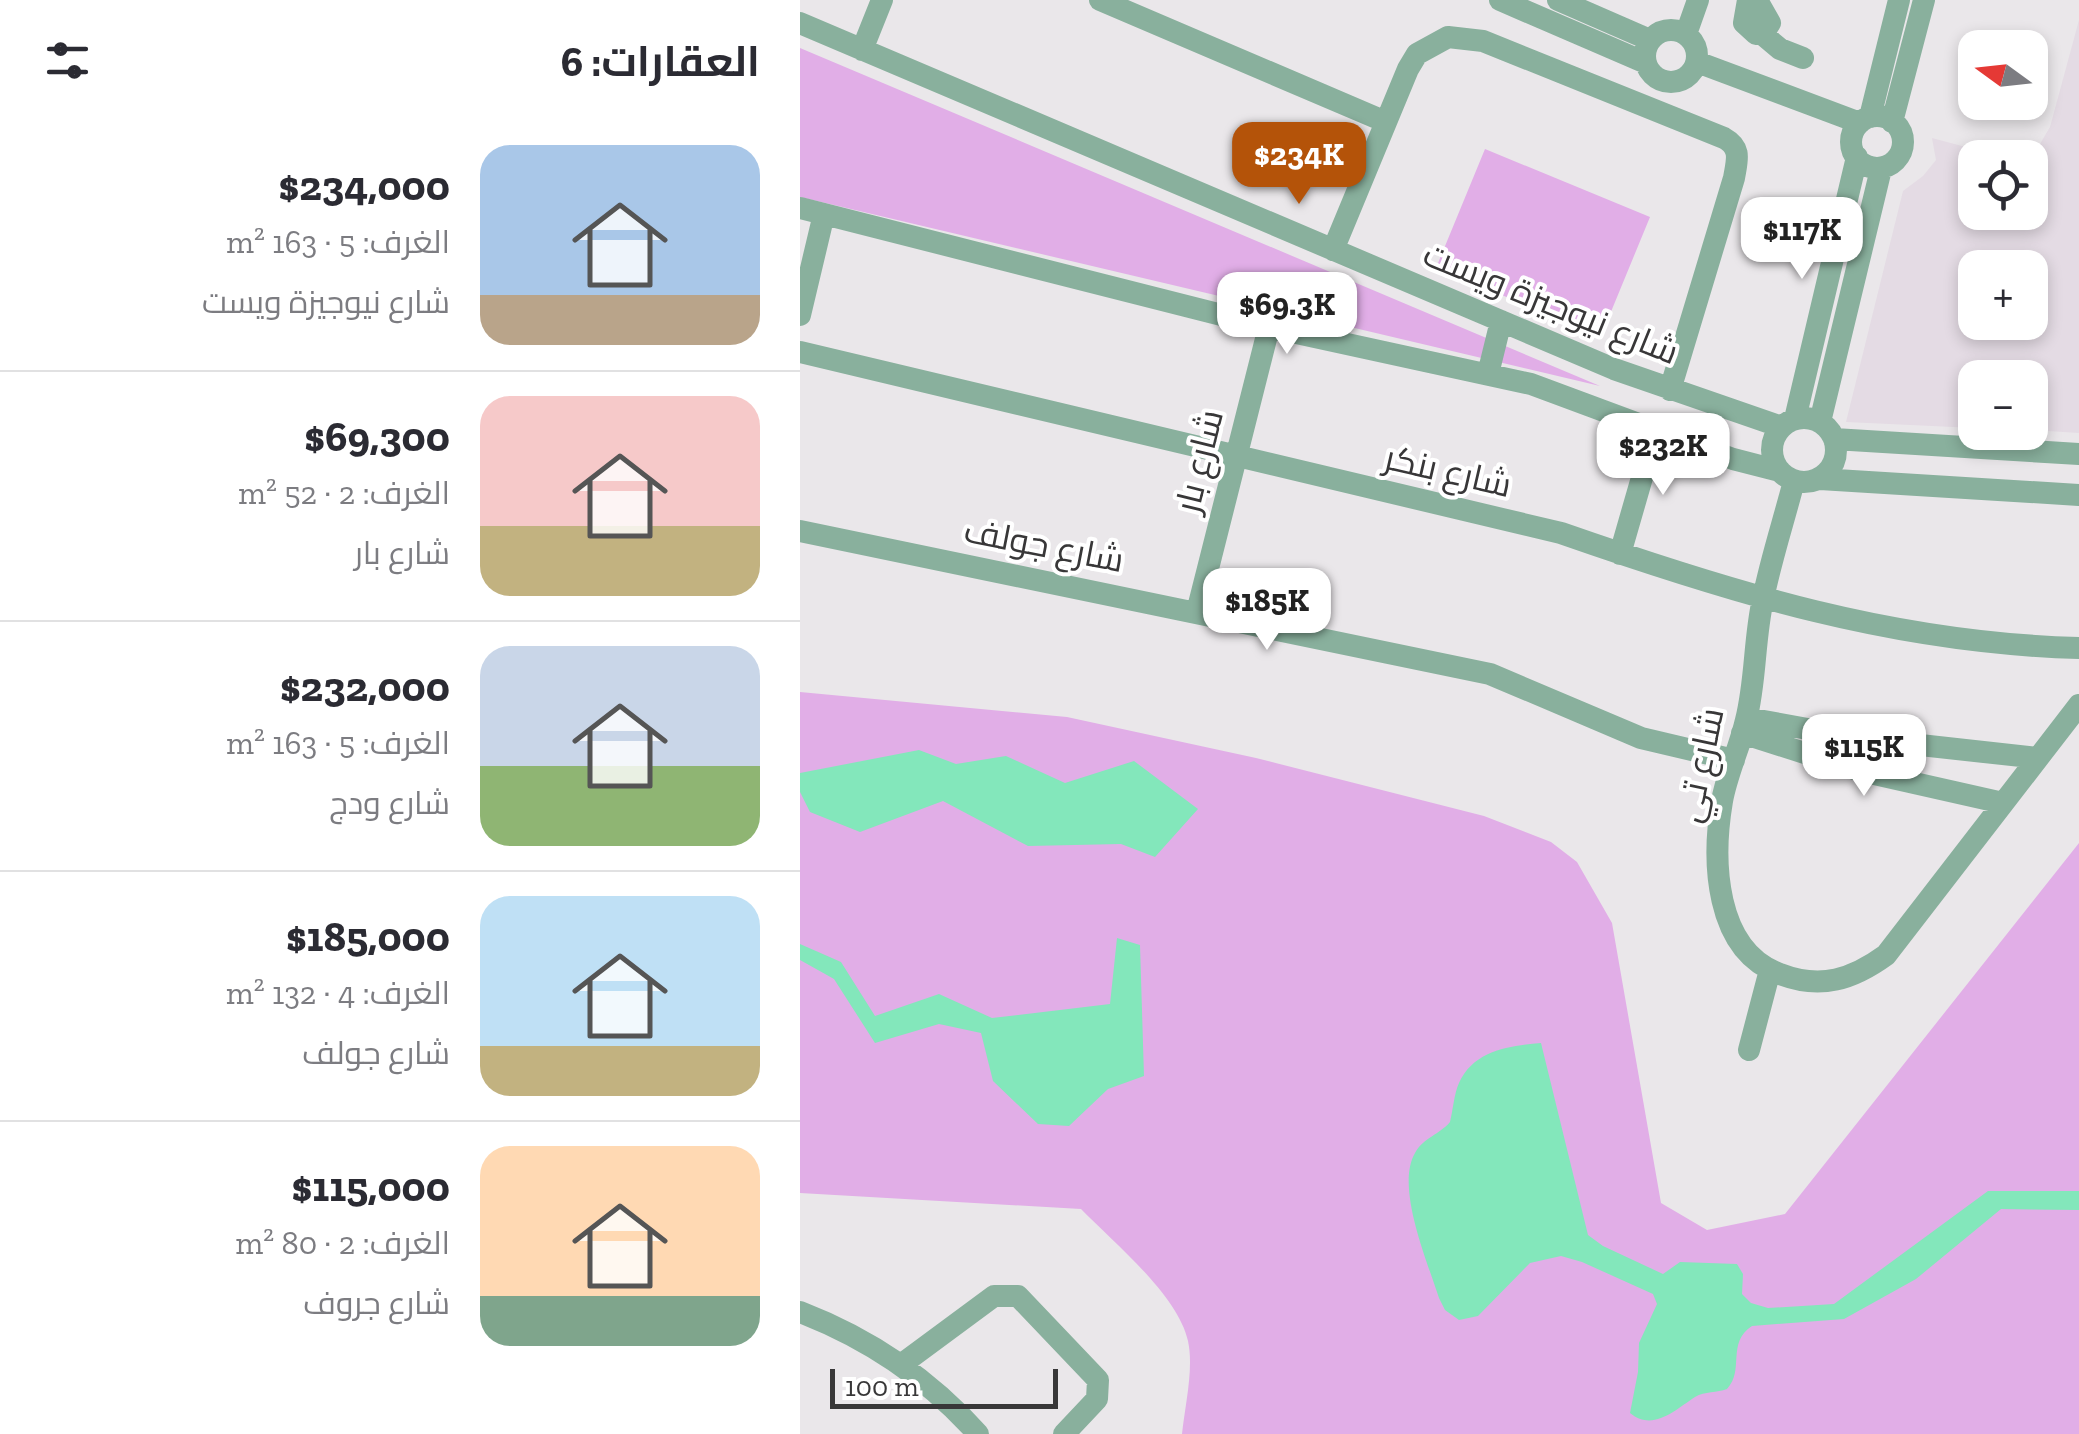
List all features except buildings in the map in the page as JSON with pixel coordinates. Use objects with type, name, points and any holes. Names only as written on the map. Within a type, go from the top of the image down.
[{"type":"street","points":[[862,50],[882,0]]},
{"type":"street","points":[[1100,0],[1386,122]]},
{"type":"street","points":[[1500,0],[1648,51]]},
{"type":"street","points":[[1558,0],[1648,51]]},
{"type":"street","points":[[1686,34],[1698,0]]},
{"type":"street","points":[[1748,0],[1744,23],[1749,31],[1761,34],[1780,50],[1803,58]]},
{"type":"street","points":[[1758,0],[1770,18],[1761,34]]},
{"type":"street","points":[[1820,478],[1833,466],[1837,448],[1827,431],[1821,370],[1866,131],[1899,0]]},
{"type":"street","points":[[1694,68],[1866,131],[1902,133],[1903,143],[1894,162],[1881,169],[1868,166],[1866,131],[1924,0]]},
{"type":"street","name":"شارع نيوجيزة ويست","points":[[800,23],[1670,390],[1789,423]]},
{"type":"street","points":[[1665,31],[1686,34],[1696,46],[1694,68],[1678,81],[1664,81],[1652,74],[1648,51],[1665,31]]},
{"type":"street","points":[[1333,250],[1418,54],[1448,37],[1466,36],[1733,143],[1738,154],[1734,178],[1670,390]]},
{"type":"street","points":[[1787,476],[1772,454],[1821,370],[1881,169]]},
{"type":"street","points":[[800,208],[1269,327],[1546,389],[1787,476],[2079,495]]},
{"type":"street","points":[[800,315],[824,214]]},
{"type":"street","points":[[1488,374],[1501,321]]},
{"type":"street","name":"شارع بار","points":[[1197,612],[1269,327]]},
{"type":"street","name":"شارع بنكر","points":[[800,352],[1561,533],[1762,600],[1918,634],[2079,648]]},
{"type":"street","points":[[1789,423],[1925,445],[2079,454]]},
{"type":"street","points":[[1620,554],[1656,428]]},
{"type":"street","points":[[1922,486],[1916,477],[1916,463],[1919,449],[1925,445]]},
{"type":"street","name":"شارع تي","points":[[1770,970],[1746,951],[1729,924],[1722,893],[1719,832],[1722,798],[1744,726],[1762,600],[1787,476]]},
{"type":"street","name":"شارع جولف","points":[[800,531],[1490,674],[1641,738],[1734,760]]},
{"type":"street","points":[[1748,1050],[1770,970],[1800,982],[1831,982],[1861,973],[1886,955],[2079,704]]},
{"type":"street","points":[[1744,726],[2038,758]]},
{"type":"street","points":[[1744,726],[1861,771],[2003,803]]},
{"type":"street","points":[[902,1364],[994,1296],[1018,1296],[1098,1380],[1097,1399],[1064,1434]]},
{"type":"street","points":[[800,1312],[878,1348],[902,1364],[945,1398],[969,1431]]},
{"type":"shaded area","points":[[2079,20],[2079,433],[2048,431],[2048,360],[1958,360],[1958,427],[1846,422],[1903,191],[1936,160],[1932,138],[1958,145],[1958,230],[2048,230],[2048,140],[2042,140],[2050,127]]},
{"type":"shaded area","points":[[800,48],[1600,386],[800,197]]},
{"type":"shaded area","points":[[1485,149],[1650,217],[1601,336],[1436,268]]},
{"type":"shaded area","points":[[800,692],[1067,717],[1256,758],[1484,816],[1551,842],[1577,862],[1612,923],[1661,1203],[1707,1230],[1785,1214],[2079,843],[2079,1434],[1182,1434],[1190,1363],[1182,1324],[1143,1270],[1081,1209],[800,1193]]},
{"type":"shaded area","points":[[919,750],[956,764],[1006,756],[1065,783],[1134,761],[1198,809],[1155,857],[1121,844],[1028,846],[943,801],[860,832],[810,812],[800,792],[800,773]]},
{"type":"shaded area","points":[[1117,938],[1140,945],[1144,1076],[1108,1089],[1069,1126],[1038,1124],[993,1081],[981,1033],[939,1024],[875,1043],[834,979],[800,960],[800,944],[841,962],[875,1016],[939,994],[992,1018],[1110,1004]]},
{"type":"shaded area","points":[[1541,1043],[1588,1235],[1663,1274],[1680,1262],[1737,1264],[1743,1274],[1742,1294],[1751,1303],[1768,1308],[1834,1304],[1988,1191],[2079,1191],[2079,1210],[2001,1209],[1916,1279],[1844,1319],[1752,1326],[1740,1340],[1735,1374],[1727,1389],[1699,1395],[1655,1420],[1639,1418],[1630,1413],[1639,1343],[1657,1304],[1653,1294],[1561,1256],[1530,1263],[1478,1316],[1459,1320],[1445,1310],[1439,1298],[1415,1225],[1409,1185],[1415,1153],[1450,1122],[1457,1087],[1466,1072],[1494,1052]]}]
